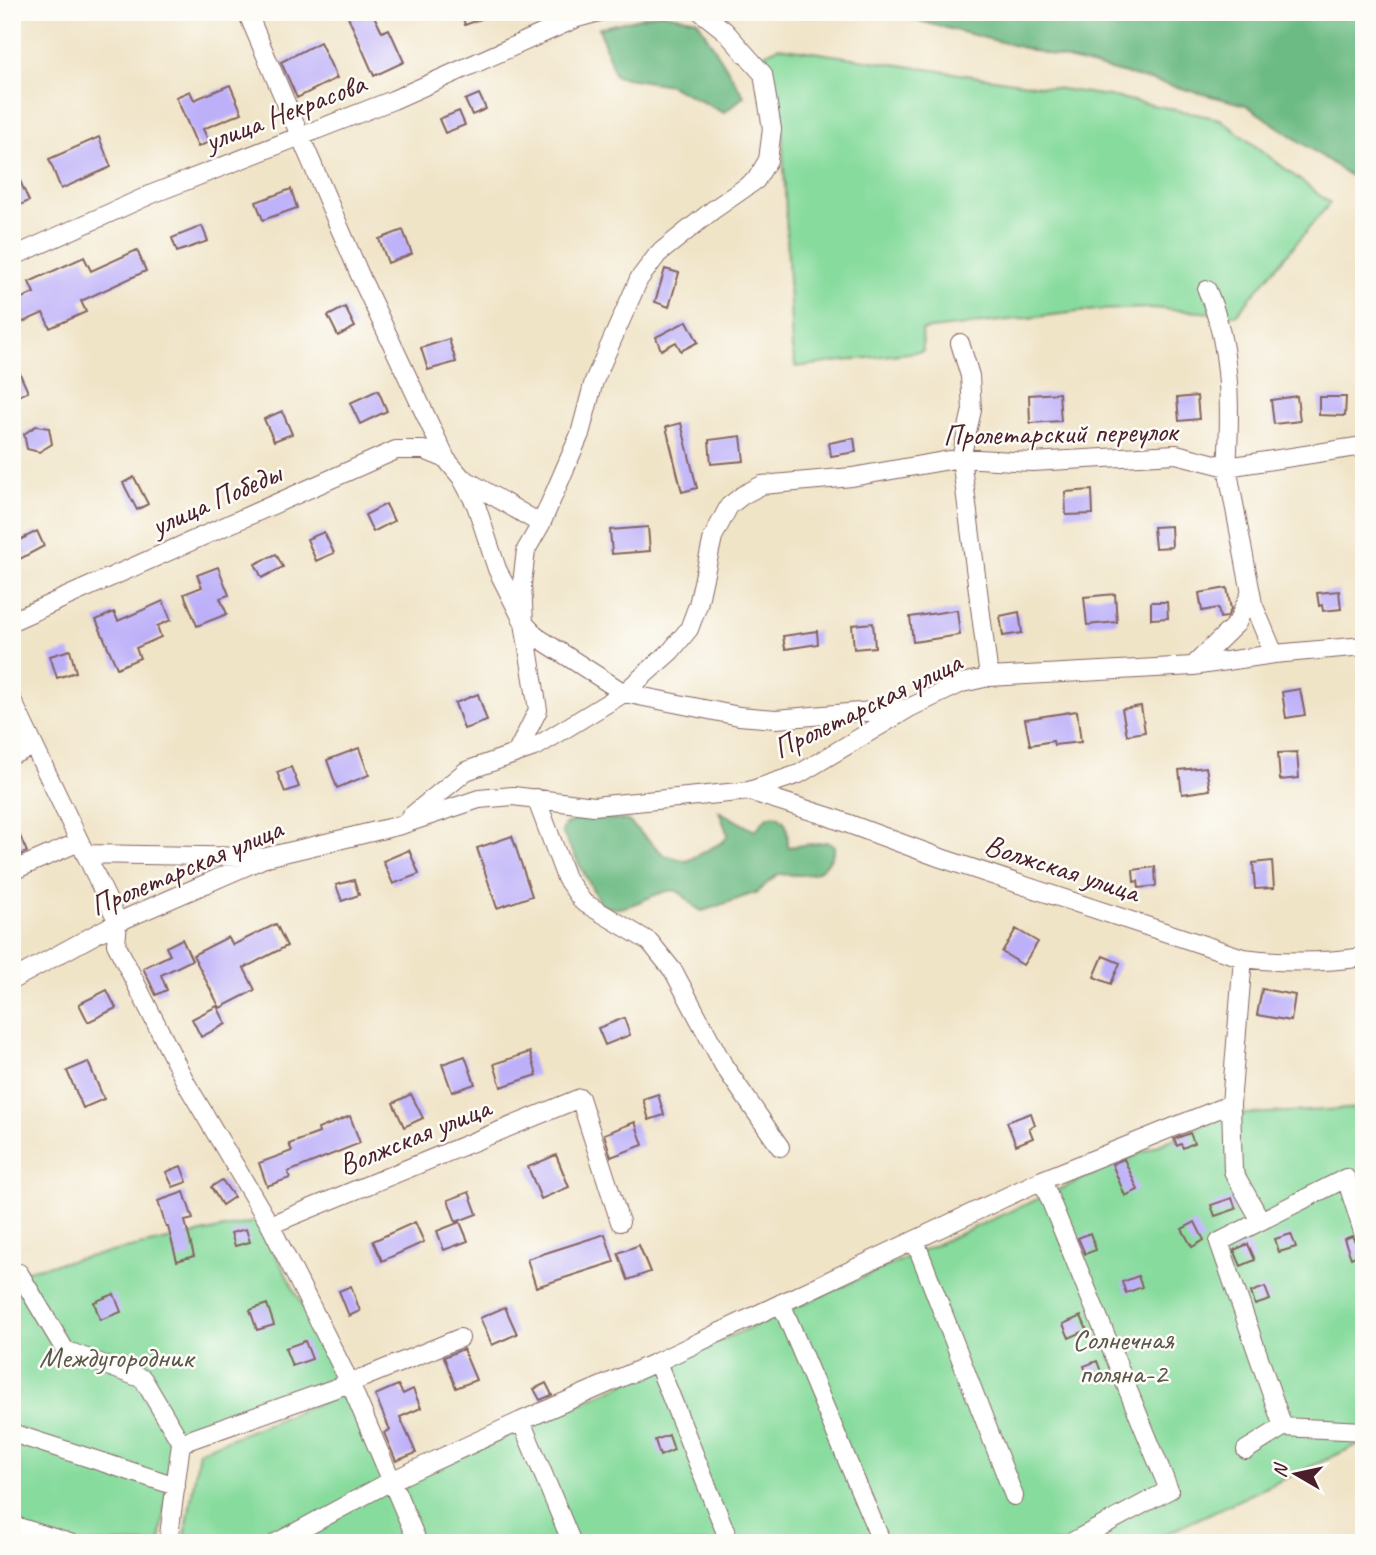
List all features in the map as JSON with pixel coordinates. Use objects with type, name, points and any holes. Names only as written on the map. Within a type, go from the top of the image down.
[{"type":"street","points":[[247,12],[362,280],[446,460],[461,477],[476,505],[497,569],[524,623],[537,637],[624,693],[739,716],[776,719],[911,707]]},
{"type":"street","name":"улица Некрасова","points":[[12,257],[152,194],[393,100],[577,18],[599,12]]},
{"type":"street","points":[[517,752],[538,710],[524,623],[522,584],[526,550],[541,524],[580,434],[594,381],[639,279],[658,254],[756,180],[768,160],[772,129],[763,75],[724,31],[701,12]]},
{"type":"street","points":[[1208,290],[1225,342],[1230,432],[1227,467],[1254,604],[1274,654]]},
{"type":"street","points":[[960,343],[971,376],[972,410],[961,458],[989,677]]},
{"type":"street","points":[[1227,467],[1363,446]]},
{"type":"street","name":"улица Победы","points":[[12,621],[396,450],[424,450],[446,460]]},
{"type":"street","name":"Пролетарский переулок","points":[[401,825],[466,771],[537,746],[624,693],[671,651],[689,629],[698,605],[713,537],[729,506],[762,485],[852,478],[961,458],[1032,462],[1176,454],[1227,467]]},
{"type":"street","points":[[461,477],[541,524]]},
{"type":"street","points":[[1193,666],[1237,623],[1251,592]]},
{"type":"street","name":"Пролетарская улица","points":[[12,980],[118,922],[267,857],[401,825],[479,799],[513,796],[594,806],[749,791],[799,774],[911,707],[962,682],[989,677],[1193,666],[1274,654],[1364,646]]},
{"type":"street","points":[[12,700],[118,922],[116,944],[186,1083],[270,1225],[350,1383],[418,1543]]},
{"type":"street","points":[[12,755],[34,746]]},
{"type":"street","name":"Волжская улица","points":[[749,791],[1243,958],[1283,962],[1339,961],[1364,957]]},
{"type":"street","points":[[536,798],[565,878],[583,902],[650,942],[674,972],[724,1066],[780,1147]]},
{"type":"street","points":[[12,871],[82,848],[267,857]]},
{"type":"street","points":[[1243,958],[1231,1104],[1233,1171],[1261,1221]]},
{"type":"street","name":"Волжская улица","points":[[270,1225],[580,1098],[620,1222]]},
{"type":"street","points":[[276,1543],[391,1481],[521,1421],[657,1363],[1042,1180],[1231,1104]]},
{"type":"street","points":[[1283,1427],[1219,1242],[1346,1178],[1364,1235]]},
{"type":"street","points":[[1042,1180],[1169,1490],[1070,1543]]},
{"type":"street","points":[[915,1241],[1014,1496]]},
{"type":"street","points":[[12,1275],[19,1273],[65,1350],[143,1379],[180,1443],[168,1543]]},
{"type":"street","points":[[781,1303],[883,1543]]},
{"type":"street","points":[[180,1443],[350,1383],[460,1338]]},
{"type":"street","points":[[657,1363],[730,1543]]},
{"type":"street","points":[[521,1421],[572,1543]]},
{"type":"street","points":[[1246,1450],[1283,1427],[1364,1431]]},
{"type":"street","points":[[12,1433],[176,1486]]},
{"type":"street","points":[[12,1525],[71,1543]]},
{"type":"green space","points":[[884,12],[1364,12],[1364,185],[1246,105]]},
{"type":"green space","points":[[660,13],[697,20],[744,96],[724,113],[670,85],[615,76],[599,28]]},
{"type":"green space","points":[[779,47],[1114,97],[1220,119],[1330,203],[1236,315],[1152,308],[1096,310],[922,330],[923,351],[796,367],[792,349],[781,102],[760,56]]},
{"type":"green space","points":[[719,811],[755,831],[766,818],[774,815],[779,817],[785,824],[788,847],[827,842],[835,846],[827,864],[814,873],[778,874],[757,892],[703,911],[672,890],[632,905],[614,908],[601,905],[562,832],[565,824],[586,816],[628,821],[664,855],[687,861],[723,842],[728,835]]},
{"type":"green space","name":"Солнечная поляна-2","points":[[1364,1108],[1364,1442],[1146,1543],[184,1543],[199,1451],[347,1392],[391,1488],[1226,1115]]},
{"type":"green space","name":"Междугородник","points":[[258,1221],[340,1377],[173,1444],[160,1543],[12,1543],[12,1273]]},
{"type":"building","points":[[346,12],[372,12],[382,32],[389,29],[404,62],[374,76]]},
{"type":"building","points":[[461,12],[497,12],[497,13],[465,25]]},
{"type":"building","points":[[320,42],[337,78],[297,98],[281,62]]},
{"type":"building","points":[[230,85],[242,113],[203,129],[209,142],[198,147],[176,97],[190,91],[194,100]]},
{"type":"building","points":[[479,94],[486,109],[472,115],[465,100]]},
{"type":"building","points":[[459,111],[465,125],[445,133],[439,119]]},
{"type":"building","points":[[99,137],[111,167],[61,189],[49,159]]},
{"type":"building","points":[[12,163],[29,201],[12,209]]},
{"type":"building","points":[[291,189],[297,208],[263,220],[256,202]]},
{"type":"building","points":[[202,226],[208,241],[177,252],[172,238]]},
{"type":"building","points":[[403,230],[412,254],[388,263],[379,239]]},
{"type":"building","points":[[137,250],[146,271],[81,301],[86,312],[50,328],[43,313],[12,327],[12,302],[34,293],[29,282],[84,257],[91,271]]},
{"type":"building","points":[[665,269],[679,273],[669,307],[655,302]]},
{"type":"building","points":[[345,307],[355,327],[338,336],[328,316]]},
{"type":"building","points":[[687,321],[698,342],[681,351],[676,342],[661,350],[656,337]]},
{"type":"building","points":[[449,339],[456,362],[428,370],[421,348]]},
{"type":"building","points":[[12,356],[28,392],[18,396],[12,383]]},
{"type":"building","points":[[378,390],[387,411],[360,424],[350,403]]},
{"type":"building","points":[[1059,393],[1061,421],[1030,423],[1029,395]]},
{"type":"building","points":[[1197,396],[1199,419],[1179,421],[1177,398]]},
{"type":"building","points":[[1297,396],[1300,421],[1274,424],[1271,400]]},
{"type":"building","points":[[1319,397],[1346,397],[1345,416],[1319,415]]},
{"type":"building","points":[[282,411],[292,434],[274,441],[264,419]]},
{"type":"building","points":[[681,423],[697,488],[682,492],[666,427]]},
{"type":"building","points":[[36,426],[49,428],[52,444],[39,452],[27,449],[24,434]]},
{"type":"building","points":[[741,436],[744,461],[711,464],[709,440]]},
{"type":"building","points":[[854,438],[856,452],[831,456],[829,443]]},
{"type":"building","points":[[134,477],[148,504],[137,510],[123,483]]},
{"type":"building","points":[[1092,490],[1093,514],[1066,515],[1065,492]]},
{"type":"building","points":[[386,504],[394,521],[373,532],[365,515]]},
{"type":"building","points":[[1171,526],[1172,547],[1155,548],[1153,527]]},
{"type":"building","points":[[648,527],[650,551],[612,554],[610,530]]},
{"type":"building","points":[[37,531],[44,546],[20,559],[12,544]]},
{"type":"building","points":[[324,532],[334,553],[316,561],[307,539]]},
{"type":"building","points":[[276,554],[283,567],[262,578],[255,564]]},
{"type":"building","points":[[218,567],[229,595],[220,598],[227,614],[197,626],[184,594],[202,587],[197,575]]},
{"type":"building","points":[[1227,588],[1231,609],[1227,617],[1220,618],[1218,608],[1202,611],[1199,593]]},
{"type":"building","points":[[1339,591],[1341,609],[1323,611],[1322,605],[1319,606],[1317,593]]},
{"type":"building","points":[[1115,594],[1117,622],[1087,625],[1084,597]]},
{"type":"building","points":[[163,601],[171,620],[157,626],[161,637],[136,648],[140,658],[117,668],[96,620],[114,612],[118,621]]},
{"type":"building","points":[[1151,602],[1167,602],[1168,618],[1151,619]]},
{"type":"building","points":[[957,610],[960,635],[913,642],[910,617]]},
{"type":"building","points":[[1019,612],[1022,633],[1003,636],[1000,616]]},
{"type":"building","points":[[873,623],[875,647],[854,649],[852,625]]},
{"type":"building","points":[[817,631],[818,644],[785,649],[783,636]]},
{"type":"building","points":[[70,650],[76,672],[57,678],[50,656]]},
{"type":"building","points":[[1300,689],[1305,715],[1286,718],[1282,692]]},
{"type":"building","points":[[478,694],[487,721],[464,729],[455,703]]},
{"type":"building","points":[[1141,706],[1145,732],[1127,735],[1122,709]]},
{"type":"building","points":[[1077,711],[1081,742],[1054,745],[1053,741],[1030,745],[1025,719]]},
{"type":"building","points":[[359,748],[369,775],[337,788],[327,760]]},
{"type":"building","points":[[1297,752],[1299,778],[1280,780],[1278,753]]},
{"type":"building","points":[[291,767],[299,787],[285,792],[277,772]]},
{"type":"building","points":[[1206,767],[1210,790],[1182,794],[1179,770]]},
{"type":"building","points":[[12,818],[27,852],[12,858]]},
{"type":"building","points":[[512,836],[532,896],[497,908],[477,848]]},
{"type":"building","points":[[409,850],[419,874],[393,884],[383,861]]},
{"type":"building","points":[[1272,861],[1274,888],[1255,889],[1253,863]]},
{"type":"building","points":[[1155,867],[1156,886],[1139,888],[1138,881],[1134,882],[1133,870]]},
{"type":"building","points":[[354,880],[359,895],[342,901],[336,885]]},
{"type":"building","points":[[276,924],[287,946],[244,968],[255,990],[220,1008],[193,955],[228,937],[233,945]]},
{"type":"building","points":[[1016,929],[1038,942],[1023,965],[1002,952]]},
{"type":"building","points":[[182,939],[192,960],[161,975],[167,990],[156,995],[143,968],[170,955],[166,947]]},
{"type":"building","points":[[1103,956],[1120,963],[1111,984],[1094,977]]},
{"type":"building","points":[[1262,989],[1295,995],[1291,1021],[1257,1015]]},
{"type":"building","points":[[107,990],[116,1008],[88,1022],[79,1004]]},
{"type":"building","points":[[217,1006],[226,1024],[201,1037],[192,1019]]},
{"type":"building","points":[[624,1018],[630,1035],[605,1045],[598,1028]]},
{"type":"building","points":[[530,1052],[537,1075],[501,1087],[494,1064]]},
{"type":"building","points":[[465,1056],[475,1084],[452,1092],[442,1064]]},
{"type":"building","points":[[88,1062],[104,1099],[83,1108],[67,1071]]},
{"type":"building","points":[[411,1094],[423,1118],[404,1127],[393,1103]]},
{"type":"building","points":[[658,1094],[664,1115],[649,1120],[643,1099]]},
{"type":"building","points":[[1031,1113],[1035,1125],[1029,1128],[1033,1138],[1016,1145],[1007,1122]]},
{"type":"building","points":[[350,1116],[360,1143],[288,1172],[290,1178],[267,1186],[259,1163],[292,1151],[289,1144],[319,1133],[318,1129]]},
{"type":"building","points":[[635,1122],[643,1145],[611,1157],[604,1134]]},
{"type":"building","points":[[1190,1133],[1194,1143],[1183,1148],[1181,1144],[1177,1146],[1174,1139]]},
{"type":"building","points":[[556,1155],[569,1187],[541,1199],[528,1167]]},
{"type":"building","points":[[1124,1159],[1138,1190],[1125,1196],[1112,1164]]},
{"type":"building","points":[[181,1166],[187,1182],[173,1187],[166,1172]]},
{"type":"building","points":[[222,1180],[234,1197],[222,1205],[211,1187]]},
{"type":"building","points":[[184,1192],[193,1219],[185,1221],[194,1256],[177,1261],[158,1201]]},
{"type":"building","points":[[469,1192],[477,1214],[456,1222],[448,1200]]},
{"type":"building","points":[[1232,1198],[1236,1209],[1215,1216],[1211,1205]]},
{"type":"building","points":[[415,1222],[424,1242],[382,1261],[373,1241]]},
{"type":"building","points":[[460,1222],[468,1241],[444,1250],[437,1231]]},
{"type":"building","points":[[1195,1222],[1204,1240],[1192,1247],[1182,1229]]},
{"type":"building","points":[[246,1229],[250,1242],[235,1246],[231,1233]]},
{"type":"building","points":[[1090,1233],[1096,1250],[1085,1254],[1078,1238]]},
{"type":"building","points":[[605,1234],[614,1262],[536,1287],[527,1259]]},
{"type":"building","points":[[1291,1234],[1296,1247],[1279,1252],[1275,1239]]},
{"type":"building","points":[[1352,1236],[1356,1243],[1364,1246],[1364,1253],[1351,1258],[1344,1239]]},
{"type":"building","points":[[1248,1244],[1255,1260],[1241,1266],[1234,1250]]},
{"type":"building","points":[[639,1245],[650,1272],[628,1280],[618,1253]]},
{"type":"building","points":[[1138,1276],[1142,1287],[1126,1293],[1122,1282]]},
{"type":"building","points":[[351,1286],[360,1311],[349,1316],[339,1291]]},
{"type":"building","points":[[1265,1287],[1270,1300],[1255,1305],[1251,1292]]},
{"type":"building","points":[[114,1294],[121,1312],[100,1320],[94,1302]]},
{"type":"building","points":[[267,1304],[274,1325],[257,1330],[250,1310]]},
{"type":"building","points":[[505,1307],[517,1334],[492,1345],[480,1318]]},
{"type":"building","points":[[1081,1316],[1087,1330],[1069,1338],[1063,1324]]},
{"type":"building","points":[[305,1341],[312,1359],[292,1366],[285,1348]]},
{"type":"building","points":[[463,1349],[476,1380],[456,1388],[444,1357]]},
{"type":"building","points":[[1097,1361],[1103,1377],[1090,1382],[1084,1366]]},
{"type":"building","points":[[546,1383],[552,1395],[540,1400],[534,1389]]},
{"type":"building","points":[[398,1385],[403,1394],[413,1389],[421,1408],[400,1417],[416,1453],[396,1461],[384,1433],[390,1430],[375,1395]]},
{"type":"building","points":[[669,1435],[674,1450],[660,1456],[655,1440]]}]
